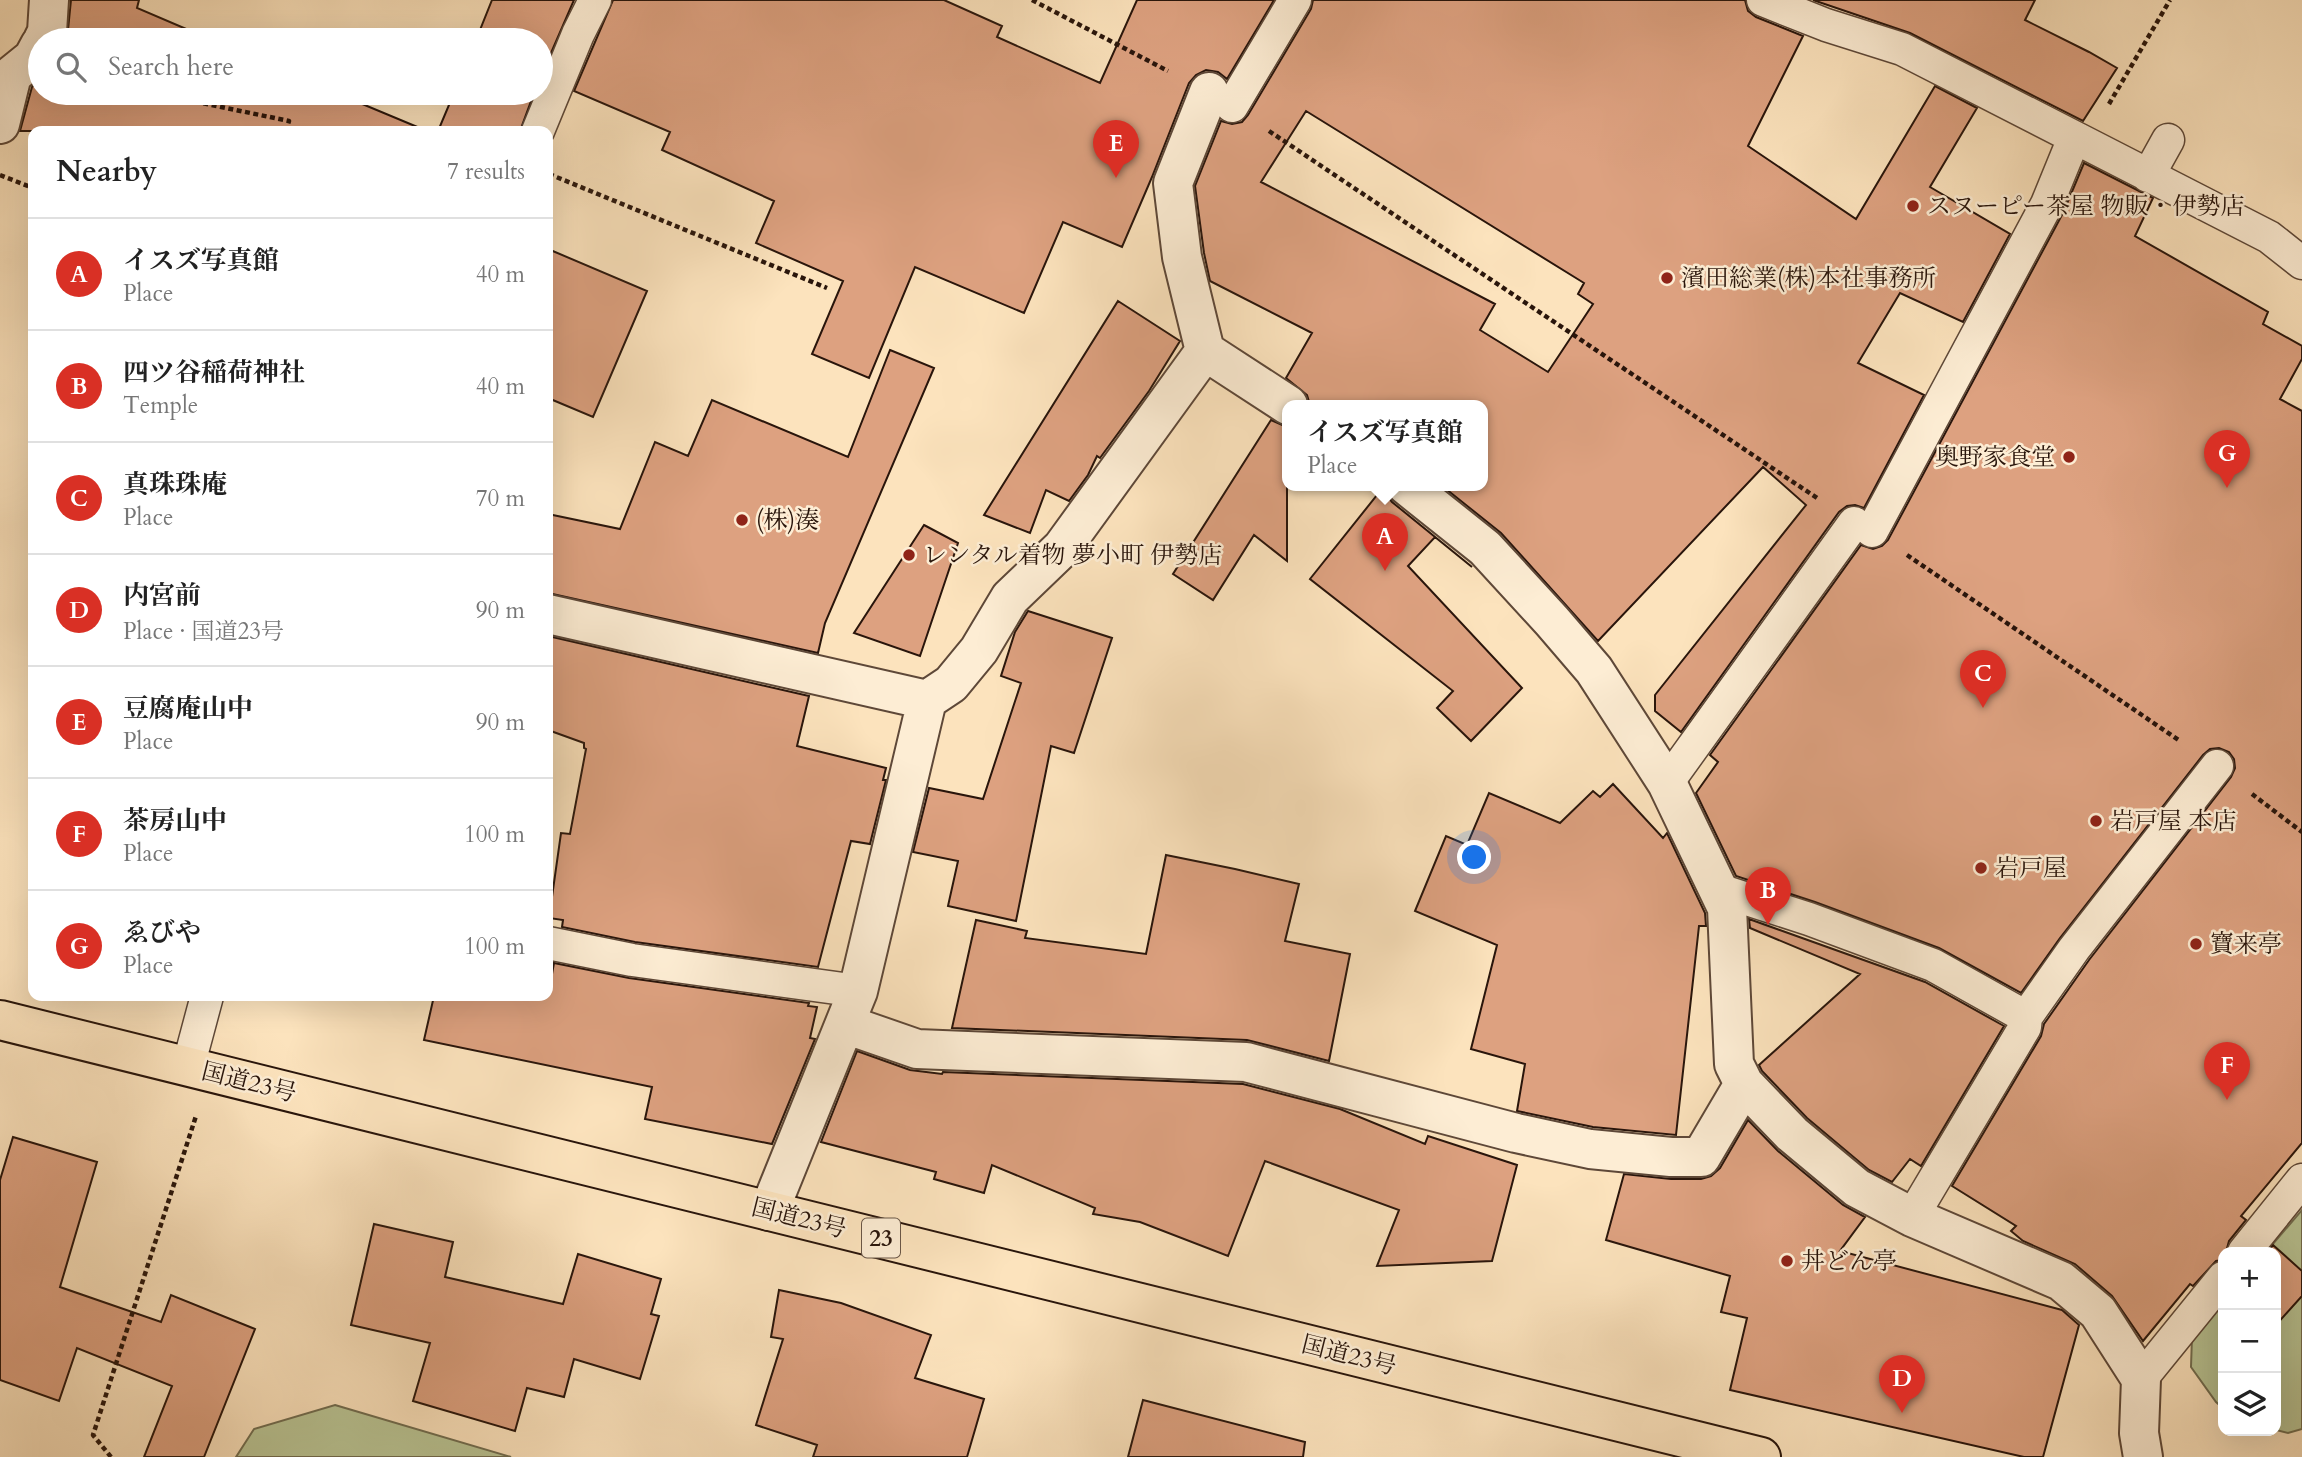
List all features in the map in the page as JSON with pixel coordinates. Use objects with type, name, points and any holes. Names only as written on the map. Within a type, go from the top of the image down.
[{"type":"highway","name":"国道23号","points":[[0,1020],[1761,1457]]},
{"type":"street","points":[[47,28],[49,0]]},
{"type":"street","points":[[0,124],[12,75],[28,62]]},
{"type":"street","points":[[1220,99],[1173,183],[1182,257],[1205,351],[1282,402]]},
{"type":"street","points":[[769,1211],[851,1007],[928,700],[951,684],[979,650],[1010,598],[1062,548],[1205,351]]},
{"type":"street","points":[[1414,491],[1485,548],[1552,621],[1594,670],[1667,782],[1727,908],[1734,1064],[1744,1084],[1792,1134],[1857,1188],[1912,1217],[2061,1281],[2098,1312],[2141,1379],[2139,1433],[2143,1457]]},
{"type":"street","points":[[553,615],[928,700]]},
{"type":"street","points":[[851,1007],[917,1049],[1246,1062],[1516,1133],[1590,1149],[1671,1157],[1701,1157],[1744,1084]]},
{"type":"lane","points":[[553,95],[595,0]]},
{"type":"lane","points":[[1220,99],[1296,0]]},
{"type":"lane","points":[[1763,0],[1826,25],[1902,49],[2269,237],[2302,263]]},
{"type":"lane","points":[[540,126],[549,105]]},
{"type":"lane","points":[[2148,176],[2168,140]]},
{"type":"lane","points":[[1667,782],[1863,527],[2047,204],[2080,141]]},
{"type":"lane","points":[[1912,1217],[2025,1027],[2026,1017],[2074,948],[2217,766]]},
{"type":"lane","points":[[1718,890],[1809,919],[1933,965],[2026,1017]]},
{"type":"lane","points":[[553,944],[851,1007]]},
{"type":"lane","points":[[199,1069],[206,1001]]},
{"type":"lane","points":[[2248,1247],[2302,1180]]},
{"type":"lane","points":[[2141,1379],[2218,1284]]},
{"type":"path","points":[[1032,0],[1220,99],[2217,766],[2302,832]]},
{"type":"path","points":[[2080,141],[2170,0]]},
{"type":"path","points":[[212,105],[289,121],[288,126]]},
{"type":"path","points":[[0,175],[28,186]]},
{"type":"path","points":[[553,175],[827,288]]},
{"type":"path","points":[[111,1457],[93,1435],[199,1069]]},
{"type":"green space","points":[[2302,1210],[2302,1429],[2288,1433],[2281,1431],[2281,1247],[2270,1247]]},
{"type":"green space","points":[[2218,1307],[2218,1404],[2191,1367],[2192,1337]]},
{"type":"green space","points":[[335,1405],[511,1457],[236,1457],[254,1429]]},
{"type":"building","points":[[71,0],[139,0],[137,8],[184,28],[68,28]]},
{"type":"building","points":[[492,0],[574,0],[553,48],[553,28],[481,28]]},
{"type":"building","points":[[613,0],[944,0],[1002,26],[997,37],[1100,83],[1137,0],[1274,0],[1227,79],[1218,72],[1206,70],[1196,75],[1189,83],[1122,247],[1063,222],[1024,313],[915,267],[869,378],[812,354],[843,281],[756,243],[774,201],[662,150],[670,132],[574,91]]},
{"type":"building","points":[[1313,0],[1745,0],[1748,11],[1756,17],[1803,36],[1748,146],[1856,219],[1935,86],[1977,108],[1930,187],[2010,234],[1963,322],[1900,293],[1858,363],[1924,395],[1864,508],[1847,506],[1839,512],[1681,732],[1655,711],[1655,695],[1806,505],[1763,467],[1598,641],[1501,533],[1448,491],[1488,491],[1488,400],[1308,400],[1307,395],[1286,378],[1312,333],[1210,281],[1195,186],[1221,121],[1232,124],[1242,122],[1311,9]],"holes":[[[1306,111],[1584,283],[1578,294],[1593,304],[1548,372],[1480,330],[1495,304],[1261,182]]]},
{"type":"building","points":[[1813,0],[2035,0],[2025,20],[2117,68],[2083,121],[1910,33]]},
{"type":"building","points":[[28,102],[28,105],[365,105],[415,126],[28,126],[28,131],[20,131]]},
{"type":"building","points":[[449,105],[530,105],[522,126],[440,126]]},
{"type":"building","points":[[2084,163],[2153,198],[2135,236],[2268,312],[2263,324],[2302,346],[2302,359],[2280,399],[2302,411],[2302,1143],[2241,1216],[2246,1220],[2227,1247],[2218,1247],[2218,1261],[2193,1286],[2190,1284],[2143,1341],[2112,1296],[2075,1264],[2023,1241],[2011,1231],[2016,1226],[1952,1186],[2041,1036],[2044,1024],[2089,960],[2231,777],[2235,768],[2234,759],[2229,752],[2219,748],[2210,749],[2203,755],[2060,938],[2021,993],[1939,948],[1736,876],[1696,793],[1718,762],[1710,755],[1861,545],[1873,549],[1888,540],[2063,213]]},
{"type":"building","points":[[553,251],[647,291],[593,417],[553,400]]},
{"type":"building","points":[[1118,301],[1180,341],[1149,391],[1100,458],[1097,456],[1088,475],[1069,501],[1046,490],[1030,533],[984,515]]},
{"type":"building","name":"(株)湊","points":[[890,350],[934,368],[825,623],[818,653],[553,594],[553,515],[620,529],[655,442],[688,456],[712,400],[848,457]]},
{"type":"building","points":[[1271,420],[1282,425],[1282,491],[1287,491],[1287,561],[1254,535],[1213,600],[1173,574]]},
{"type":"building","points":[[1380,491],[1386,491],[1392,502],[1472,567],[1435,537],[1408,566],[1522,688],[1471,741],[1437,708],[1453,691],[1310,579]]},
{"type":"building","points":[[924,525],[958,543],[920,656],[854,633]]},
{"type":"building","points":[[1028,611],[1112,638],[1074,753],[1051,746],[1016,921],[948,906],[958,861],[913,852],[929,788],[983,799],[1021,683],[1001,676],[1015,632]]},
{"type":"building","points":[[553,637],[809,696],[797,746],[886,768],[883,780],[886,780],[870,844],[851,841],[818,967],[635,942],[562,927],[563,920],[553,919],[553,890],[561,833],[570,834],[586,749],[584,743],[553,732]]},
{"type":"building","points":[[1613,784],[1663,838],[1667,833],[1705,913],[1706,926],[1699,926],[1676,1135],[1593,1127],[1517,1111],[1525,1064],[1471,1049],[1497,945],[1415,911],[1446,836],[1467,845],[1489,793],[1560,823],[1593,791],[1600,797]]},
{"type":"building","points":[[1166,855],[1299,884],[1285,941],[1350,954],[1329,1061],[1247,1040],[952,1028],[976,920],[1027,931],[1025,938],[1146,954]]},
{"type":"building","points":[[1749,919],[1925,982],[2004,1026],[1921,1166],[1910,1159],[1892,1182],[1869,1170],[1807,1118],[1762,1071],[1759,1065],[1860,974],[1750,928]]},
{"type":"building","points":[[554,963],[629,978],[809,1003],[808,1006],[817,1007],[810,1038],[815,1039],[772,1144],[645,1119],[652,1087],[424,1040],[433,1001],[553,1001]]},
{"type":"building","points":[[857,1051],[910,1070],[942,1074],[1243,1084],[1340,1109],[1425,1144],[1428,1136],[1517,1165],[1492,1261],[1377,1266],[1399,1210],[1265,1161],[1228,1256],[1140,1222],[1093,1214],[1095,1208],[992,1165],[984,1193],[934,1179],[936,1172],[821,1142]]},
{"type":"building","points":[[1748,1120],[1778,1151],[1843,1205],[1865,1217],[1840,1251],[2062,1310],[2079,1325],[2043,1457],[2024,1457],[1730,1390],[1747,1318],[1721,1312],[1730,1276],[1606,1240],[1624,1174],[1671,1179],[1701,1179],[1711,1176],[1720,1168]]},
{"type":"building","points":[[13,1137],[97,1162],[60,1287],[161,1322],[171,1295],[255,1329],[204,1457],[144,1457],[172,1386],[77,1348],[59,1401],[0,1380],[0,1180]]},
{"type":"building","points":[[374,1224],[453,1242],[445,1277],[563,1304],[578,1254],[661,1279],[651,1314],[659,1316],[640,1379],[574,1359],[564,1397],[527,1388],[515,1431],[413,1401],[430,1343],[351,1325]]},
{"type":"building","points":[[2281,1252],[2302,1271],[2302,1296],[2281,1319]]},
{"type":"building","points":[[779,1290],[841,1303],[931,1335],[915,1378],[984,1399],[967,1457],[813,1457],[817,1445],[756,1425],[783,1339],[771,1337]]},
{"type":"building","points":[[1143,1400],[1305,1442],[1303,1457],[1128,1457]]},
{"type":"place","name":"豆腐庵山中","points":[[1116,178]]},
{"type":"place","name":"スヌーピー茶屋 物販・伊勢店","points":[[1913,206]]},
{"type":"place","name":"濱田総業(株)本社事務所","points":[[1667,278]]},
{"type":"place","name":"奥野家食堂","points":[[2069,457]]},
{"type":"place","name":"ゑびや","points":[[2227,488]]},
{"type":"place","name":"(株)湊","points":[[742,520]]},
{"type":"place","name":"レンタル着物 夢小町 伊勢店","points":[[909,555]]},
{"type":"place","name":"イスズ写真館","points":[[1385,571]]},
{"type":"place","name":"真珠珠庵","points":[[1983,708]]},
{"type":"place","name":"岩戸屋 本店","points":[[2096,821]]},
{"type":"place","name":"岩戸屋","points":[[1981,868]]},
{"type":"place","name":"四ツ谷稲荷神社","points":[[1768,925]]},
{"type":"place","name":"寶来亭","points":[[2196,944]]},
{"type":"place","name":"茶房山中","points":[[2227,1100]]},
{"type":"place","name":"丼どん亭","points":[[1787,1261]]},
{"type":"place","name":"内宮前","points":[[1902,1413]]}]
